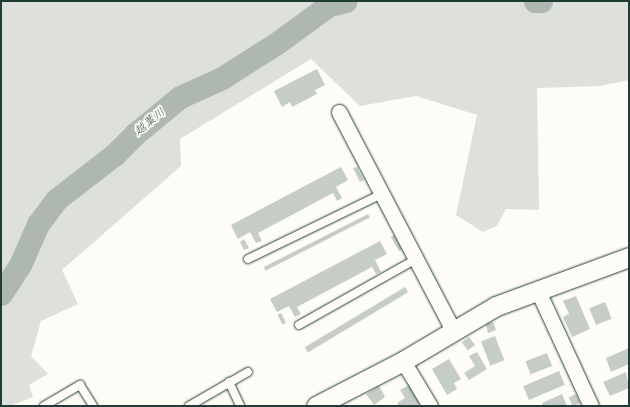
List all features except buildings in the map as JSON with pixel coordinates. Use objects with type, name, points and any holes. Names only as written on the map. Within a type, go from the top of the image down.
[{"type":"street","points":[[339,112],[454,332]]},
{"type":"street","points":[[316,406],[403,361],[496,306],[629,257]]},
{"type":"street","points":[[538,290],[591,406]]},
{"type":"street","points":[[403,361],[430,406]]},
{"type":"lane","points":[[248,259],[382,194]]},
{"type":"lane","points":[[299,325],[416,259]]},
{"type":"lane","points":[[189,406],[248,372]]},
{"type":"lane","points":[[229,382],[240,406]]},
{"type":"lane","points":[[44,406],[80,385],[93,406]]},
{"type":"shaded area","points":[[1,1],[629,1],[629,80],[600,86],[537,88],[539,210],[506,209],[497,226],[483,232],[456,215],[477,115],[416,96],[360,106],[311,59],[180,139],[181,166],[62,270],[78,304],[41,321],[31,356],[48,374],[29,385],[33,397],[10,406],[1,406]]},
{"type":"waterway","name":"越葉川","points":[[1,294],[20,265],[38,224],[57,199],[114,155],[135,134],[180,97],[222,78],[277,43],[329,5],[346,1]]},
{"type":"waterway","name":"越葉川","points":[[535,1],[541,1]]}]
